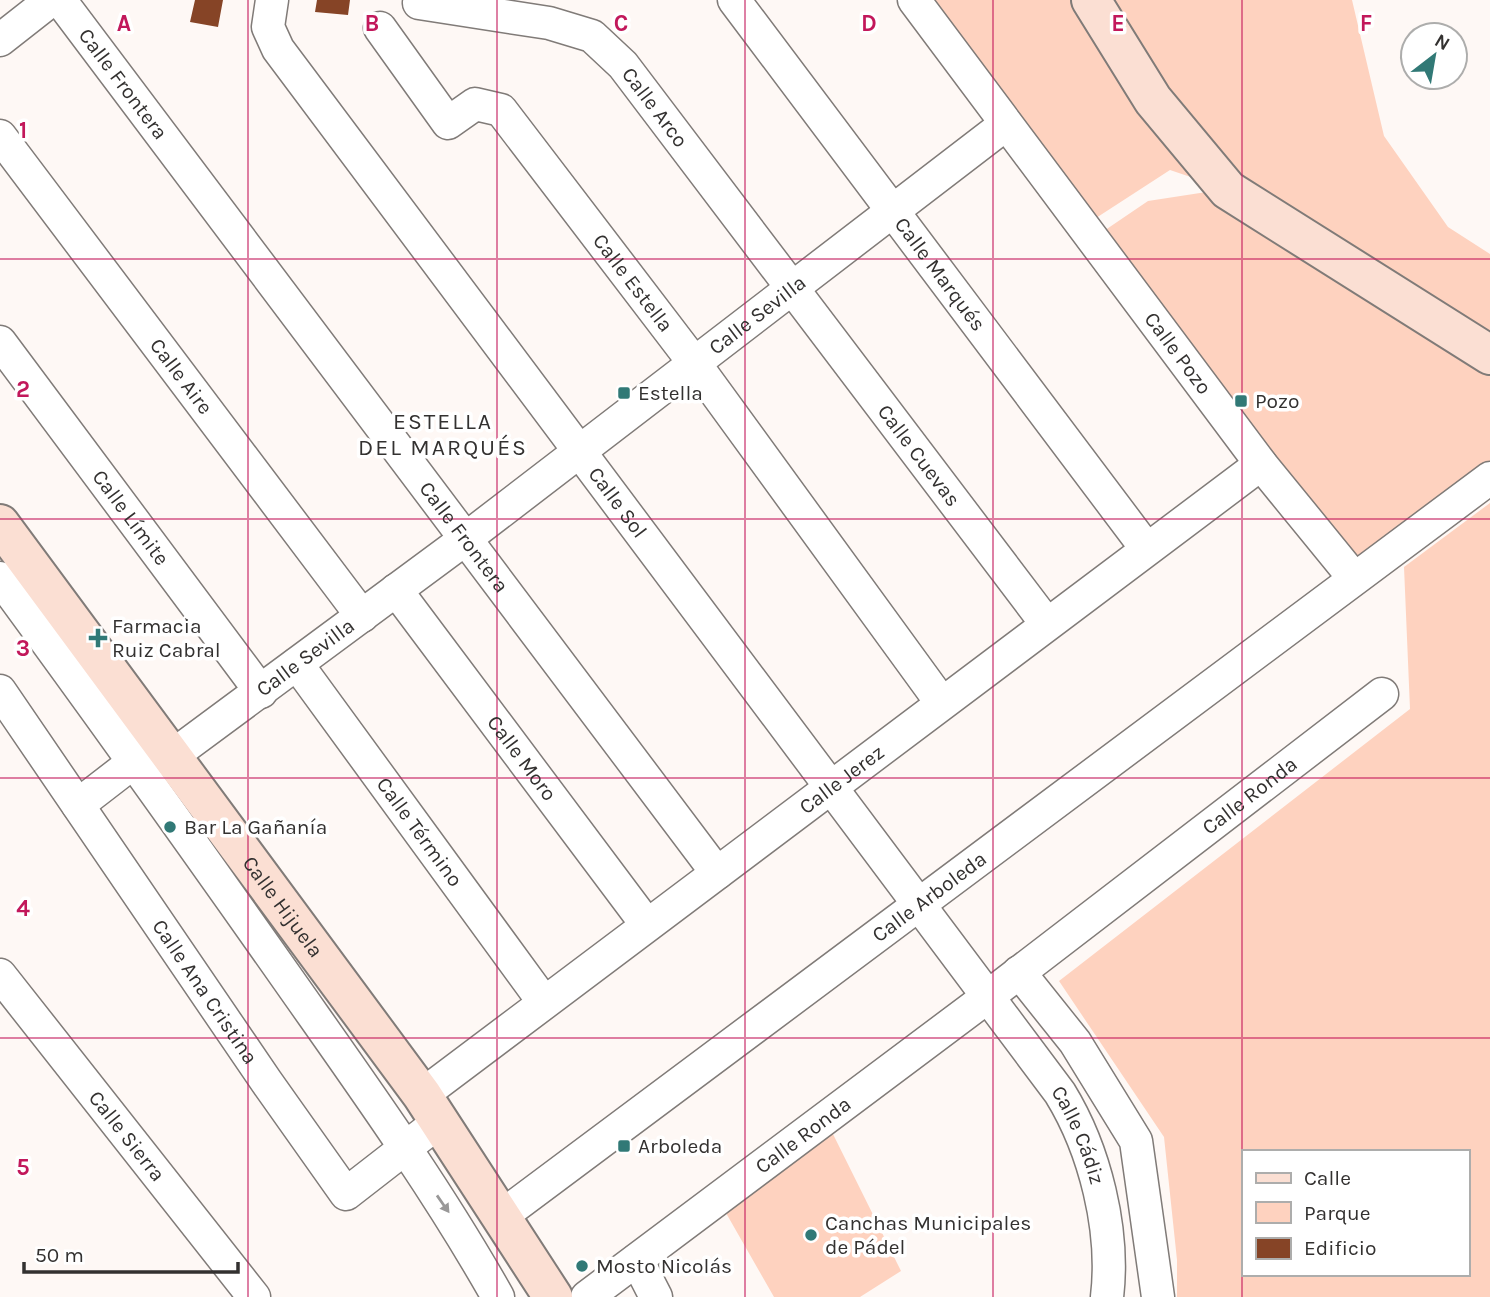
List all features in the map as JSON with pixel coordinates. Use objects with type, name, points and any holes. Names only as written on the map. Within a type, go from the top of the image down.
[{"type":"street","points":[[0,40],[51,0]]},
{"type":"street","name":"Calle Frontera","points":[[60,0],[717,873]]},
{"type":"street","name":"Calle Sol","points":[[272,0],[268,27],[278,49],[831,786],[986,998]]},
{"type":"street","name":"Calle Marqués","points":[[734,0],[1146,548]]},
{"type":"street","name":"Calle Pozo","points":[[914,0],[1261,464],[1353,578]]},
{"type":"street","points":[[1091,0],[1153,100],[1228,190],[1490,355]]},
{"type":"street","name":"Calle Arco","points":[[419,1],[548,23],[592,36],[623,65],[794,288]]},
{"type":"street","name":"Calle Estella","points":[[380,28],[448,123],[475,104],[501,110],[695,364],[941,702]]},
{"type":"street","name":"Calle Sevilla","points":[[172,755],[464,540],[1006,124]]},
{"type":"street","name":"Calle Aire","points":[[0,136],[362,616]]},
{"type":"street","name":"Calle Cuevas","points":[[794,288],[1046,623]]},
{"type":"street","name":"Calle Límite","points":[[0,342],[261,692]]},
{"type":"street","name":"Calle Jerez","points":[[431,1108],[543,1001],[1261,464]]},
{"type":"street","name":"Calle Arboleda","points":[[503,1215],[1490,478]]},
{"type":"street","name":"Calle Hijuela","points":[[0,524],[431,1108],[503,1215],[547,1287]]},
{"type":"street","name":"Calle Hijuela","points":[[0,578],[135,761],[363,1086],[450,1213],[497,1297]]},
{"type":"street","name":"Calle Moro","points":[[396,590],[647,925]]},
{"type":"street","name":"Calle Término","points":[[297,664],[543,1001]]},
{"type":"street","name":"Calle Ana Cristina","points":[[0,691],[346,1194],[404,1149],[431,1108]]},
{"type":"street","name":"Calle Ronda","points":[[587,1297],[986,998],[1382,694]]},
{"type":"street","points":[[78,805],[135,761]]},
{"type":"street","points":[[1019,972],[1075,1042],[1136,1141],[1158,1297]]},
{"type":"street","name":"Calle Sierra","points":[[0,975],[254,1297]]},
{"type":"street","name":"Calle Cádiz","points":[[986,998],[1075,1117],[1088,1153],[1105,1224],[1110,1274],[1107,1297]]},
{"type":"street","points":[[637,1260],[656,1297]]},
{"type":"street","points":[[497,1297],[547,1287]]},
{"type":"green space","points":[[931,0],[1352,0],[1384,136],[1448,227],[1490,254],[1490,478],[1354,578],[1092,239],[1148,201],[1226,189],[1170,170],[1096,218]]},
{"type":"green space","points":[[1490,503],[1490,1297],[1177,1297],[1177,1260],[1164,1137],[1059,981],[1410,709],[1404,567]]},
{"type":"green space","name":"Canchas Municipales de Pádel","points":[[825,1118],[901,1271],[860,1297],[774,1297],[718,1199]]},
{"type":"building","points":[[195,0],[223,0],[218,27],[190,22]]},
{"type":"building","points":[[317,0],[350,0],[348,15],[315,12]]},
{"type":"place","name":"Estella","points":[[624,393]]},
{"type":"place","name":"Pozo","points":[[1241,401]]},
{"type":"place","name":"Farmacia Ruiz Cabral","points":[[98,638]]},
{"type":"place","name":"Bar La Gañanía","points":[[170,827]]},
{"type":"place","name":"Arboleda","points":[[624,1146]]},
{"type":"place","name":"Canchas Municipales de Pádel","points":[[811,1235]]},
{"type":"place","name":"Mosto Nicolás","points":[[582,1266]]},
{"type":"district","name":"ESTELLA DEL MARQUÉS","points":[[443,434]]}]
